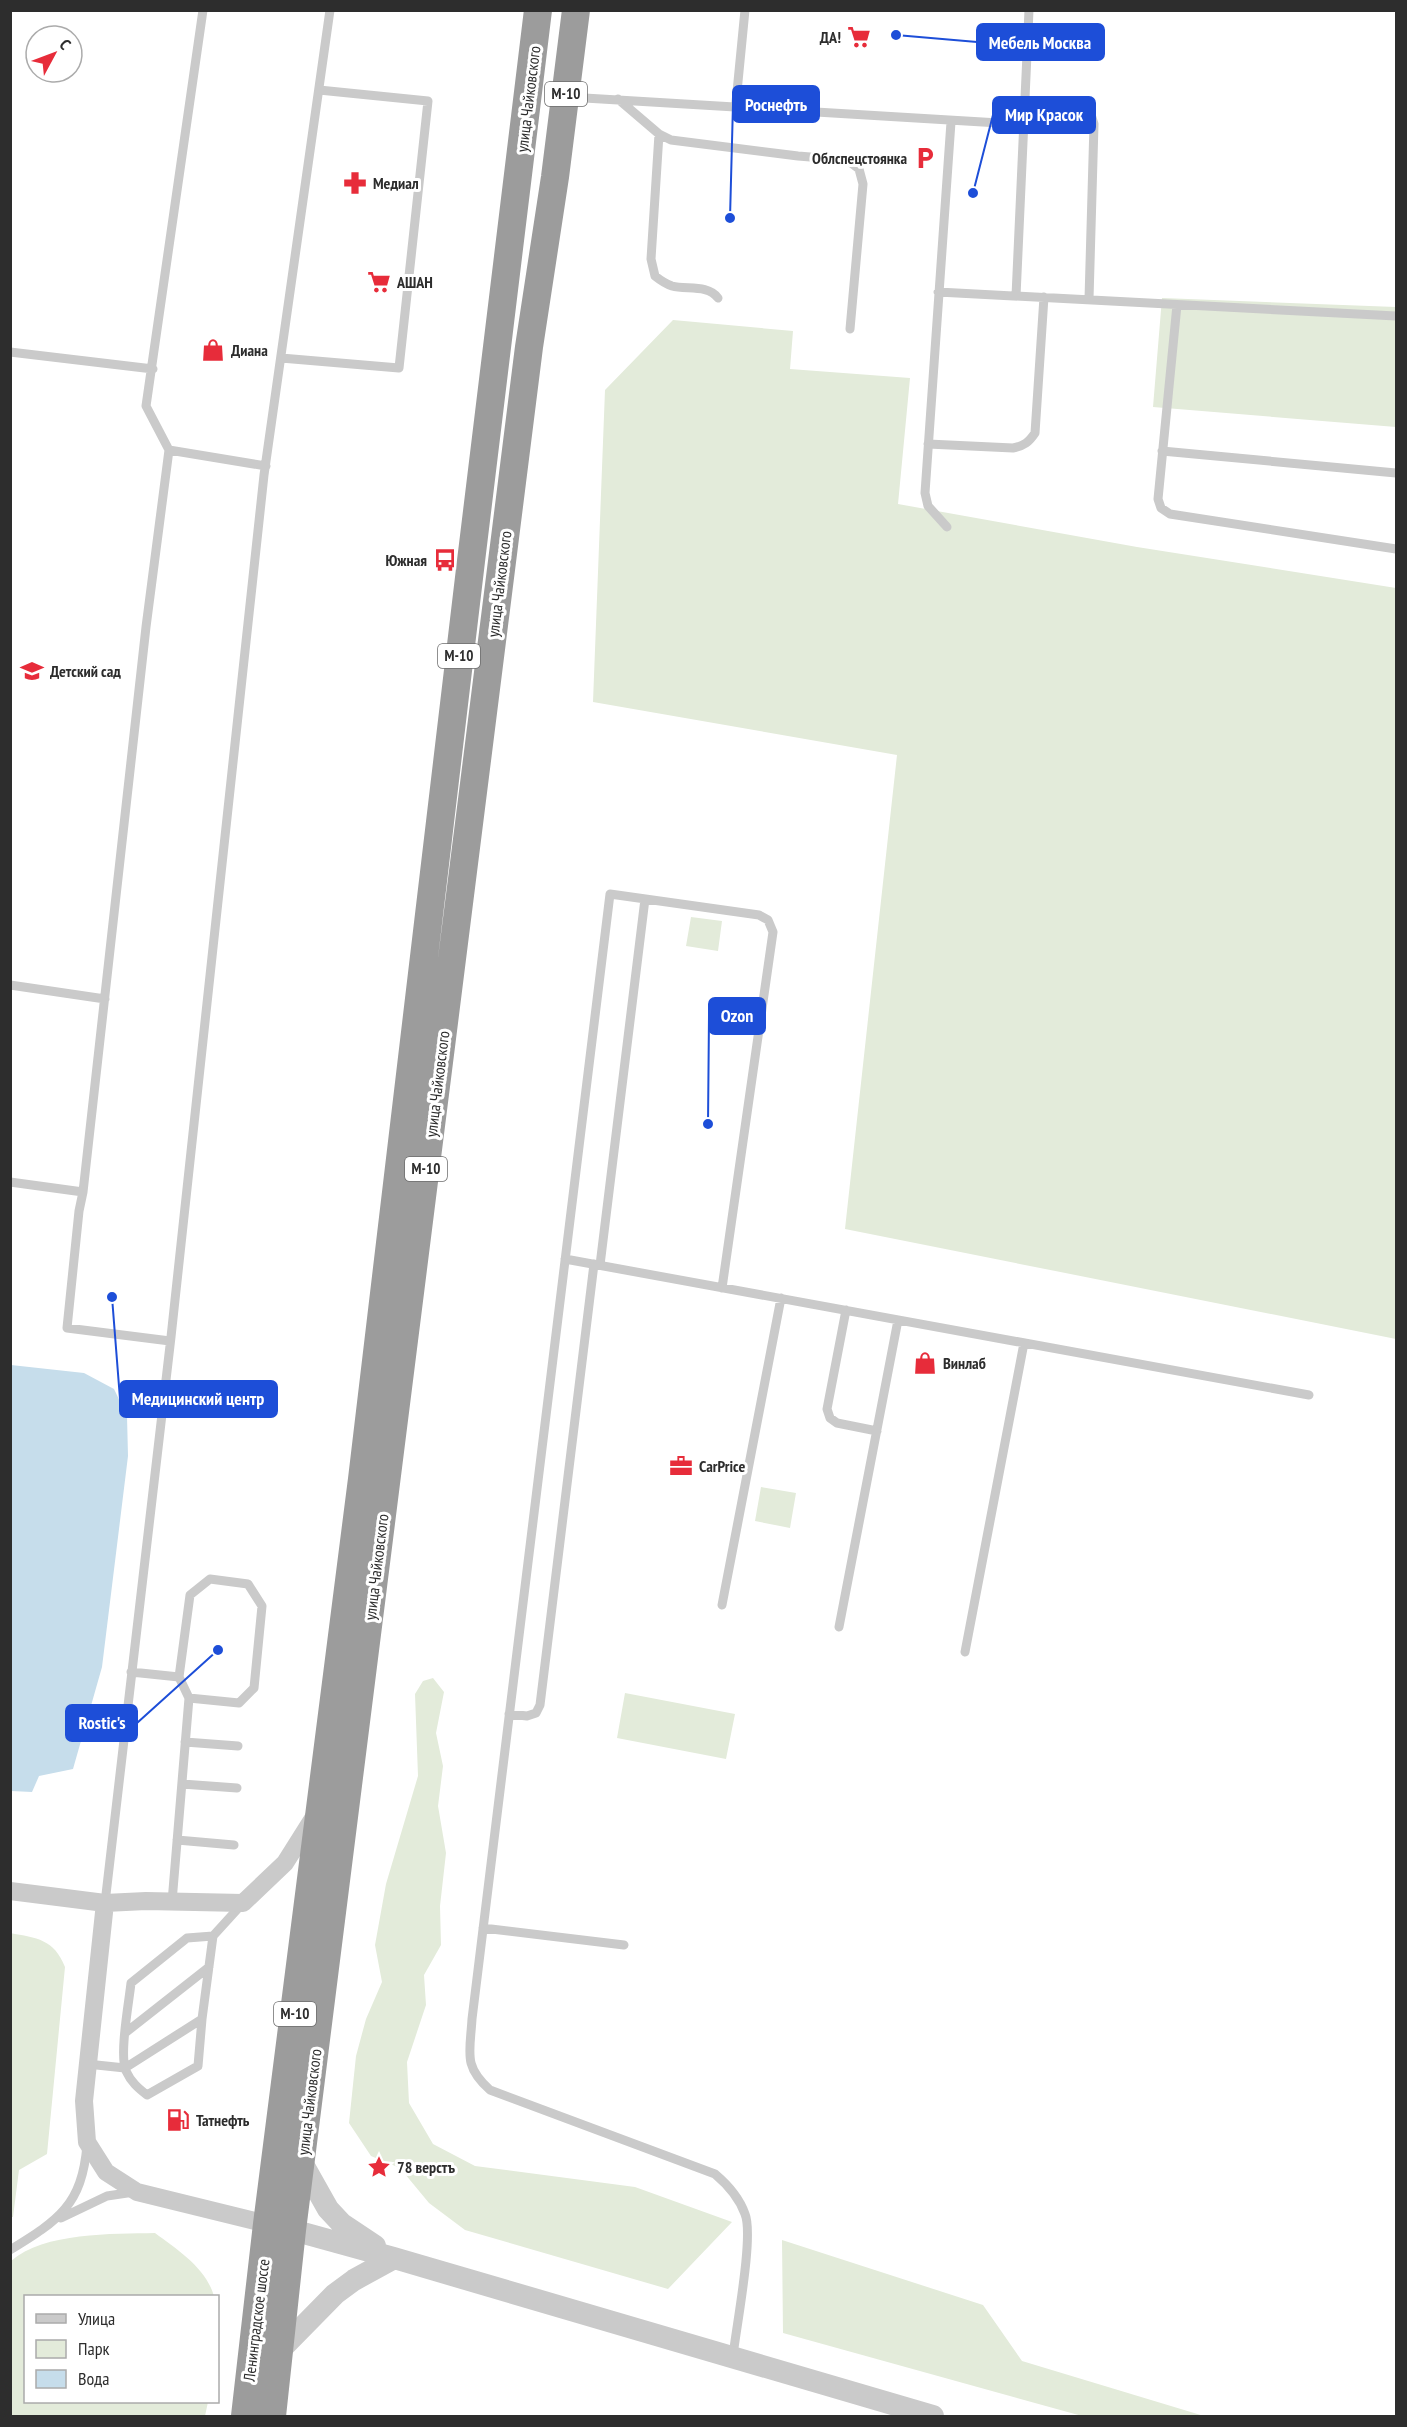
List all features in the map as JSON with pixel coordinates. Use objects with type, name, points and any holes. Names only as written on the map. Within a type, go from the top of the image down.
[{"type":"highway","name":"улица Чайковского","points":[[280,2227],[321,1804],[365,1456],[538,10]]},
{"type":"highway","name":"улица Чайковского","points":[[280,2227],[301,2161],[529,348],[566,97],[576,10]]},
{"type":"highway","name":"Ленинградское шоссе","points":[[272,2416],[280,2350],[280,2227]]},
{"type":"highway","name":"Ленинградское шоссе","points":[[245,2416],[280,2227]]},
{"type":"street","points":[[10,1891],[105,1903],[243,1903],[285,1863],[321,1804]]},
{"type":"street","points":[[105,1903],[84,2101],[87,2142],[106,2172],[137,2192],[394,2258],[933,2416]]},
{"type":"street","points":[[301,2161],[328,2209],[342,2224],[394,2258]]},
{"type":"street","points":[[280,2350],[335,2295],[354,2280],[394,2258]]},
{"type":"lane","points":[[170,1341],[67,1328],[146,627],[169,450],[146,406],[203,10]]},
{"type":"lane","points":[[105,1903],[170,1341],[266,466],[330,10]]},
{"type":"lane","points":[[736,102],[745,10]]},
{"type":"lane","points":[[1016,296],[1029,10]]},
{"type":"lane","points":[[281,358],[399,368],[428,101],[319,90]]},
{"type":"lane","points":[[566,97],[951,122],[999,123],[1025,107],[1036,104],[1075,104],[1085,107],[1091,114],[1094,124],[1089,299]]},
{"type":"lane","points":[[618,99],[658,134],[671,140],[847,160],[859,169],[863,184],[849,329]]},
{"type":"lane","points":[[947,527],[927,506],[925,493],[951,122]]},
{"type":"lane","points":[[658,134],[651,259],[655,276],[672,286],[714,292],[718,298]]},
{"type":"lane","points":[[938,292],[1396,316]]},
{"type":"lane","points":[[928,444],[1013,448],[1029,441],[1035,433],[1044,297]]},
{"type":"lane","points":[[1177,305],[1158,499],[1161,508],[1170,514],[1396,549]]},
{"type":"lane","points":[[10,352],[153,369]]},
{"type":"lane","points":[[169,450],[266,466]]},
{"type":"lane","points":[[1162,451],[1396,473]]},
{"type":"lane","points":[[722,1288],[773,932],[768,920],[759,915],[610,894],[472,2019],[470,2065],[477,2078],[490,2090],[715,2174],[732,2188],[746,2215],[747,2240],[732,2358]]},
{"type":"lane","points":[[509,1714],[527,1716],[536,1713],[540,1705],[645,899]]},
{"type":"lane","points":[[10,986],[105,999]]},
{"type":"lane","points":[[10,1182],[83,1192]]},
{"type":"lane","points":[[565,1259],[1309,1395]]},
{"type":"lane","points":[[722,1605],[781,1298]]},
{"type":"lane","points":[[846,1310],[828,1409],[830,1418],[837,1423],[877,1431]]},
{"type":"lane","points":[[839,1627],[898,1320]]},
{"type":"lane","points":[[965,1652],[1024,1343]]},
{"type":"lane","points":[[172,1902],[189,1698],[179,1677],[190,1594],[210,1579],[248,1584],[262,1606],[254,1688],[239,1703],[189,1698]]},
{"type":"lane","points":[[131,1672],[179,1677]]},
{"type":"lane","points":[[185,1742],[238,1746]]},
{"type":"lane","points":[[182,1784],[237,1788]]},
{"type":"lane","points":[[177,1840],[234,1845]]},
{"type":"lane","points":[[213,1936],[187,1938],[131,1983],[125,2033],[125,2068],[134,2084],[147,2095],[198,2066],[213,1936],[243,1903]]},
{"type":"lane","points":[[483,1928],[624,1945]]},
{"type":"lane","points":[[125,2033],[209,1967]]},
{"type":"lane","points":[[87,2064],[125,2068],[202,2019]]},
{"type":"lane","points":[[48,2226],[67,2208],[80,2186],[85,2171],[87,2142]]},
{"type":"lane","points":[[10,2250],[83,2206],[107,2196],[137,2192]]},
{"type":"green space","points":[[1162,298],[1396,307],[1396,427],[1153,407]]},
{"type":"green space","points":[[673,320],[793,331],[790,369],[910,378],[898,504],[1137,547],[1396,588],[1396,1339],[845,1229],[897,755],[593,702],[605,390]]},
{"type":"green space","points":[[691,917],[722,921],[718,951],[686,946]]},
{"type":"green space","points":[[761,1487],[796,1493],[790,1528],[755,1521]]},
{"type":"green space","points":[[433,1678],[444,1692],[436,1733],[443,1766],[438,1806],[446,1853],[440,1906],[441,1945],[424,1975],[426,2005],[407,2062],[409,2103],[433,2144],[475,2166],[635,2187],[732,2222],[668,2289],[465,2230],[429,2203],[400,2168],[371,2156],[349,2123],[356,2056],[366,2019],[382,1982],[375,1945],[386,1884],[418,1776],[415,1694],[423,1681]]},
{"type":"green space","points":[[625,1693],[735,1714],[726,1759],[617,1738]]},
{"type":"green space","points":[[10,1933],[44,1941],[56,1951],[65,1967],[47,2154],[19,2170],[13,2217],[10,2217]]},
{"type":"green space","points":[[155,2233],[198,2268],[214,2295],[24,2295],[24,2403],[208,2403],[205,2416],[11,2416],[11,2261],[42,2245],[80,2236]]},
{"type":"green space","points":[[782,2240],[983,2305],[1022,2361],[1204,2416],[1082,2416],[783,2333]]},
{"type":"water","points":[[11,1365],[84,1373],[114,1389],[127,1416],[128,1456],[102,1667],[73,1769],[39,1776],[32,1792],[11,1791]]},
{"type":"place","name":"Мебель Москва","points":[[896,35]]},
{"type":"place","name":"ДА!","points":[[859,37]]},
{"type":"place","name":"Облспецстоянка","points":[[925,158]]},
{"type":"place","name":"Медиал","points":[[355,183]]},
{"type":"place","name":"Мир Красок","points":[[973,193]]},
{"type":"place","name":"Роснефть","points":[[730,218]]},
{"type":"place","name":"AШАН","points":[[379,282]]},
{"type":"place","name":"Диана","points":[[213,350]]},
{"type":"place","name":"Южная","points":[[445,560]]},
{"type":"place","name":"Детский сад","points":[[32,671]]},
{"type":"place","name":"Ozon","points":[[708,1124]]},
{"type":"place","name":"Медицинский центр","points":[[112,1297]]},
{"type":"place","name":"Винлаб","points":[[925,1363]]},
{"type":"place","name":"CarPrice","points":[[681,1466]]},
{"type":"place","name":"Rostic's","points":[[218,1650]]},
{"type":"place","name":"Татнефть","points":[[178,2120]]},
{"type":"place","name":"78 верстъ","points":[[379,2167]]}]
